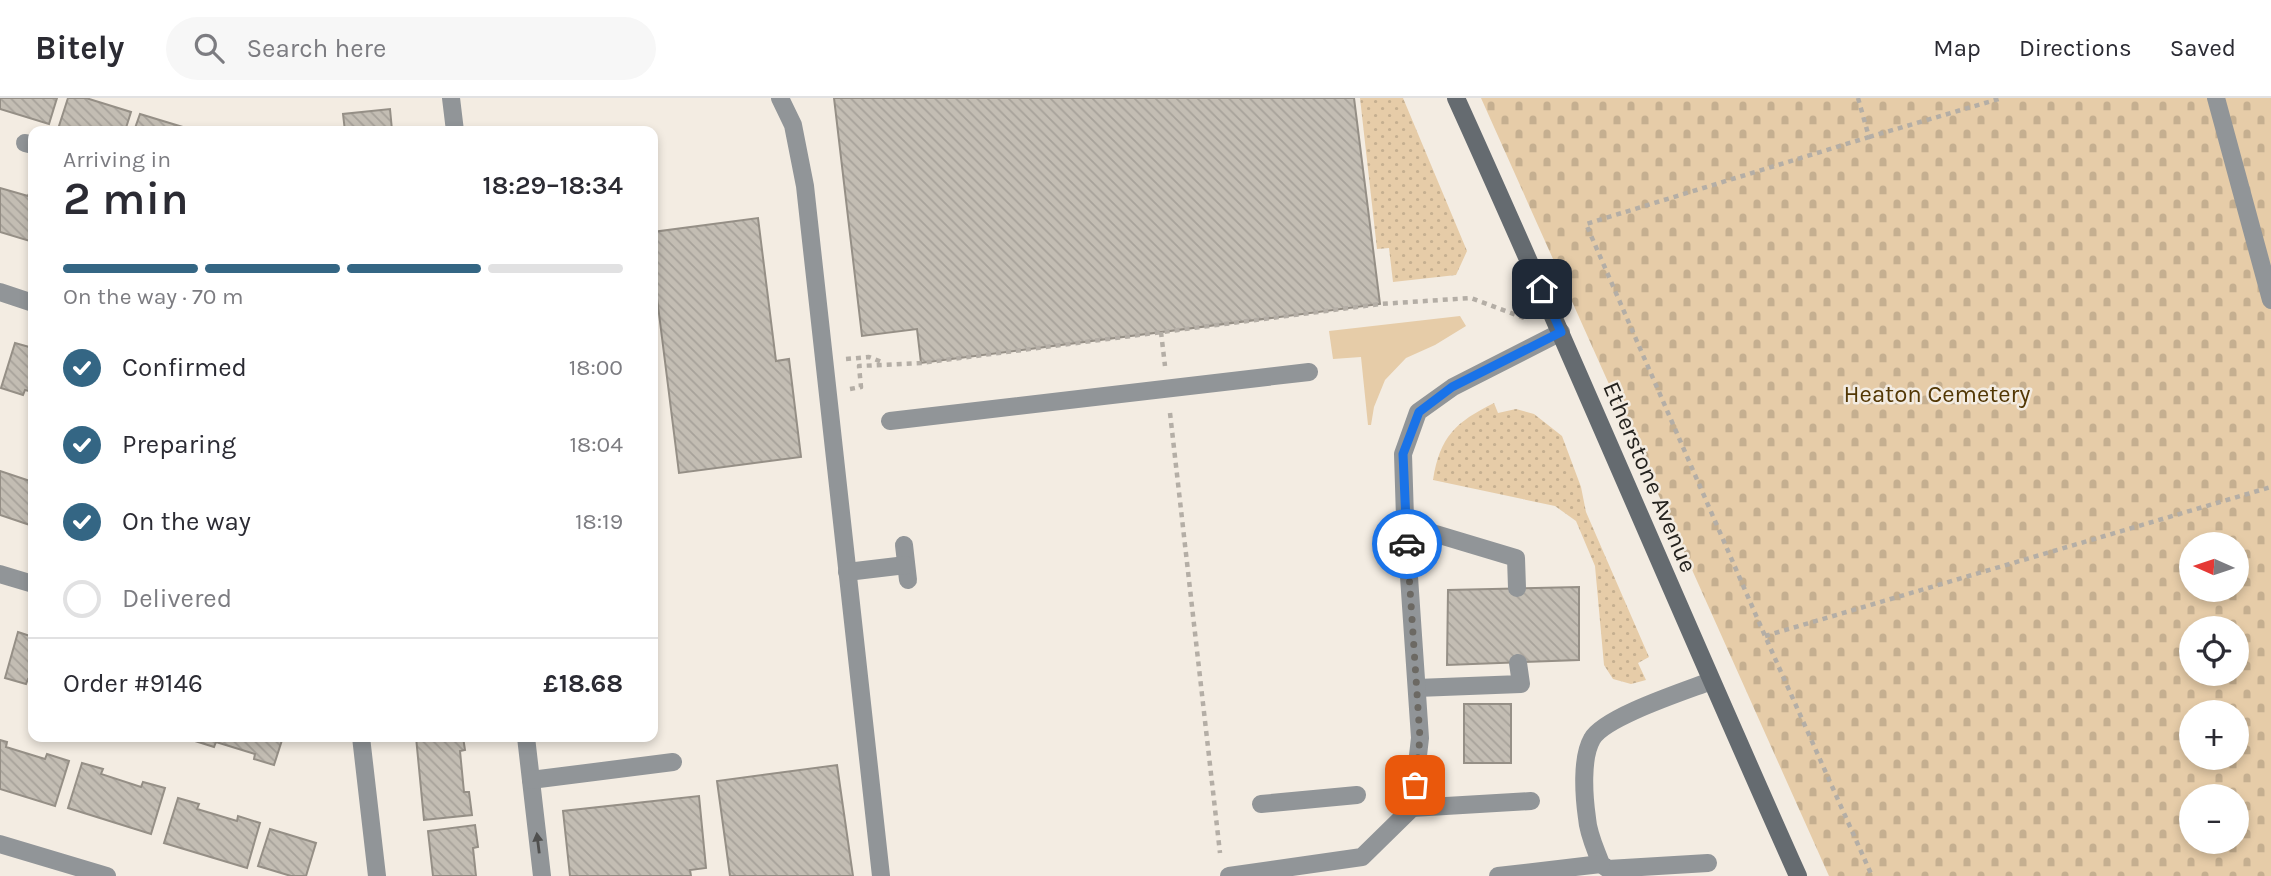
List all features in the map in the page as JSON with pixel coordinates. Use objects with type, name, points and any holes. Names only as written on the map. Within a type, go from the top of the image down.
[{"type":"street","points":[[451,98],[454,126]]},
{"type":"street","points":[[780,98],[793,125],[805,186],[881,876]]},
{"type":"street","name":"Etherstone Avenue","points":[[1456,98],[1798,876]]},
{"type":"street","points":[[2216,98],[2271,300]]},
{"type":"street","points":[[0,292],[28,301]]},
{"type":"street","points":[[1225,869],[1362,857],[1412,808],[1420,738],[1403,454],[1419,412],[1452,387],[1561,332]]},
{"type":"street","points":[[890,421],[1309,372]]},
{"type":"street","points":[[1406,525],[1516,558],[1517,588]]},
{"type":"street","points":[[847,572],[907,572],[904,545]]},
{"type":"street","points":[[0,574],[28,582]]},
{"type":"street","points":[[1417,688],[1521,684],[1518,663]]},
{"type":"street","points":[[1708,863],[1608,869],[1601,864],[1587,820],[1585,763],[1592,738],[1605,726],[1623,716],[1711,681]]},
{"type":"street","points":[[362,742],[377,876]]},
{"type":"street","points":[[527,742],[542,876]]},
{"type":"street","points":[[531,780],[673,762]]},
{"type":"street","points":[[1261,804],[1357,795]]},
{"type":"street","points":[[1412,808],[1531,801]]},
{"type":"street","points":[[0,844],[107,876]]},
{"type":"street","points":[[1499,876],[1601,864]]},
{"type":"path","points":[[1858,98],[1869,138]]},
{"type":"path","points":[[1872,876],[1586,224],[2002,98]]},
{"type":"path","points":[[848,379],[849,389],[861,387],[859,366],[921,363],[1380,304],[1471,298],[1561,332]]},
{"type":"path","points":[[1161,332],[1225,869]]},
{"type":"path","points":[[824,357],[869,357],[884,363]]},
{"type":"path","points":[[846,359],[847,369]]},
{"type":"path","points":[[1765,636],[2271,487]]},
{"type":"green space","points":[[1360,98],[1403,98],[1467,251],[1456,275],[1393,282],[1389,248],[1377,249]]},
{"type":"green space","name":"Heaton Cemetery","points":[[1481,98],[2271,98],[2271,876],[1829,876]]},
{"type":"green space","points":[[1460,316],[1466,326],[1435,345],[1406,358],[1385,380],[1374,407],[1371,425],[1368,425],[1361,357],[1333,359],[1329,331]]},
{"type":"green space","points":[[1494,403],[1498,413],[1516,409],[1534,414],[1562,436],[1581,487],[1586,512],[1649,657],[1638,663],[1646,680],[1631,684],[1613,679],[1604,665],[1595,566],[1576,521],[1555,506],[1433,480],[1440,452],[1452,432],[1469,417]]},
{"type":"building","points":[[0,98],[57,98],[49,124],[0,109]]},
{"type":"building","points":[[68,98],[86,98],[131,112],[127,126],[59,126]]},
{"type":"building","points":[[834,98],[1354,98],[1380,304],[921,363],[917,329],[862,336]]},
{"type":"building","points":[[390,109],[392,126],[344,126],[343,114]]},
{"type":"building","points":[[140,114],[180,126],[136,126]]},
{"type":"building","points":[[0,188],[28,196],[28,240],[0,232]]},
{"type":"building","points":[[758,218],[776,361],[789,359],[801,457],[679,473],[658,306],[658,231]]},
{"type":"building","points":[[15,343],[28,347],[28,391],[25,390],[23,395],[1,388]]},
{"type":"building","points":[[0,471],[28,480],[28,524],[0,515]]},
{"type":"building","points":[[1579,587],[1579,660],[1447,665],[1448,590]]},
{"type":"building","points":[[18,632],[28,635],[26,684],[5,678]]},
{"type":"building","points":[[1464,704],[1511,704],[1511,763],[1464,763]]},
{"type":"building","points":[[0,740],[7,742],[6,747],[45,759],[47,754],[69,761],[55,806],[0,789]]},
{"type":"building","points":[[198,742],[216,742],[214,747]]},
{"type":"building","points":[[216,742],[281,742],[274,765],[254,759],[255,754]]},
{"type":"building","points":[[416,742],[464,742],[465,750],[460,751],[464,792],[469,792],[472,815],[424,820]]},
{"type":"building","points":[[82,763],[103,769],[101,774],[141,787],[143,782],[165,788],[151,834],[68,808]]},
{"type":"building","points":[[837,765],[853,876],[730,876],[717,781]]},
{"type":"building","points":[[699,796],[706,868],[690,870],[691,876],[570,876],[563,811]]},
{"type":"building","points":[[178,798],[199,804],[197,809],[237,821],[238,816],[260,823],[247,868],[164,843]]},
{"type":"building","points":[[475,825],[478,847],[473,848],[476,876],[433,876],[428,831]]},
{"type":"building","points":[[270,829],[316,843],[306,876],[291,876],[258,866]]},
{"type":"way so far","points":[[1407,544],[1420,738],[1415,785]]},
{"type":"route","points":[[1407,544],[1403,454],[1419,412],[1452,387],[1561,332],[1542,289]]}]
